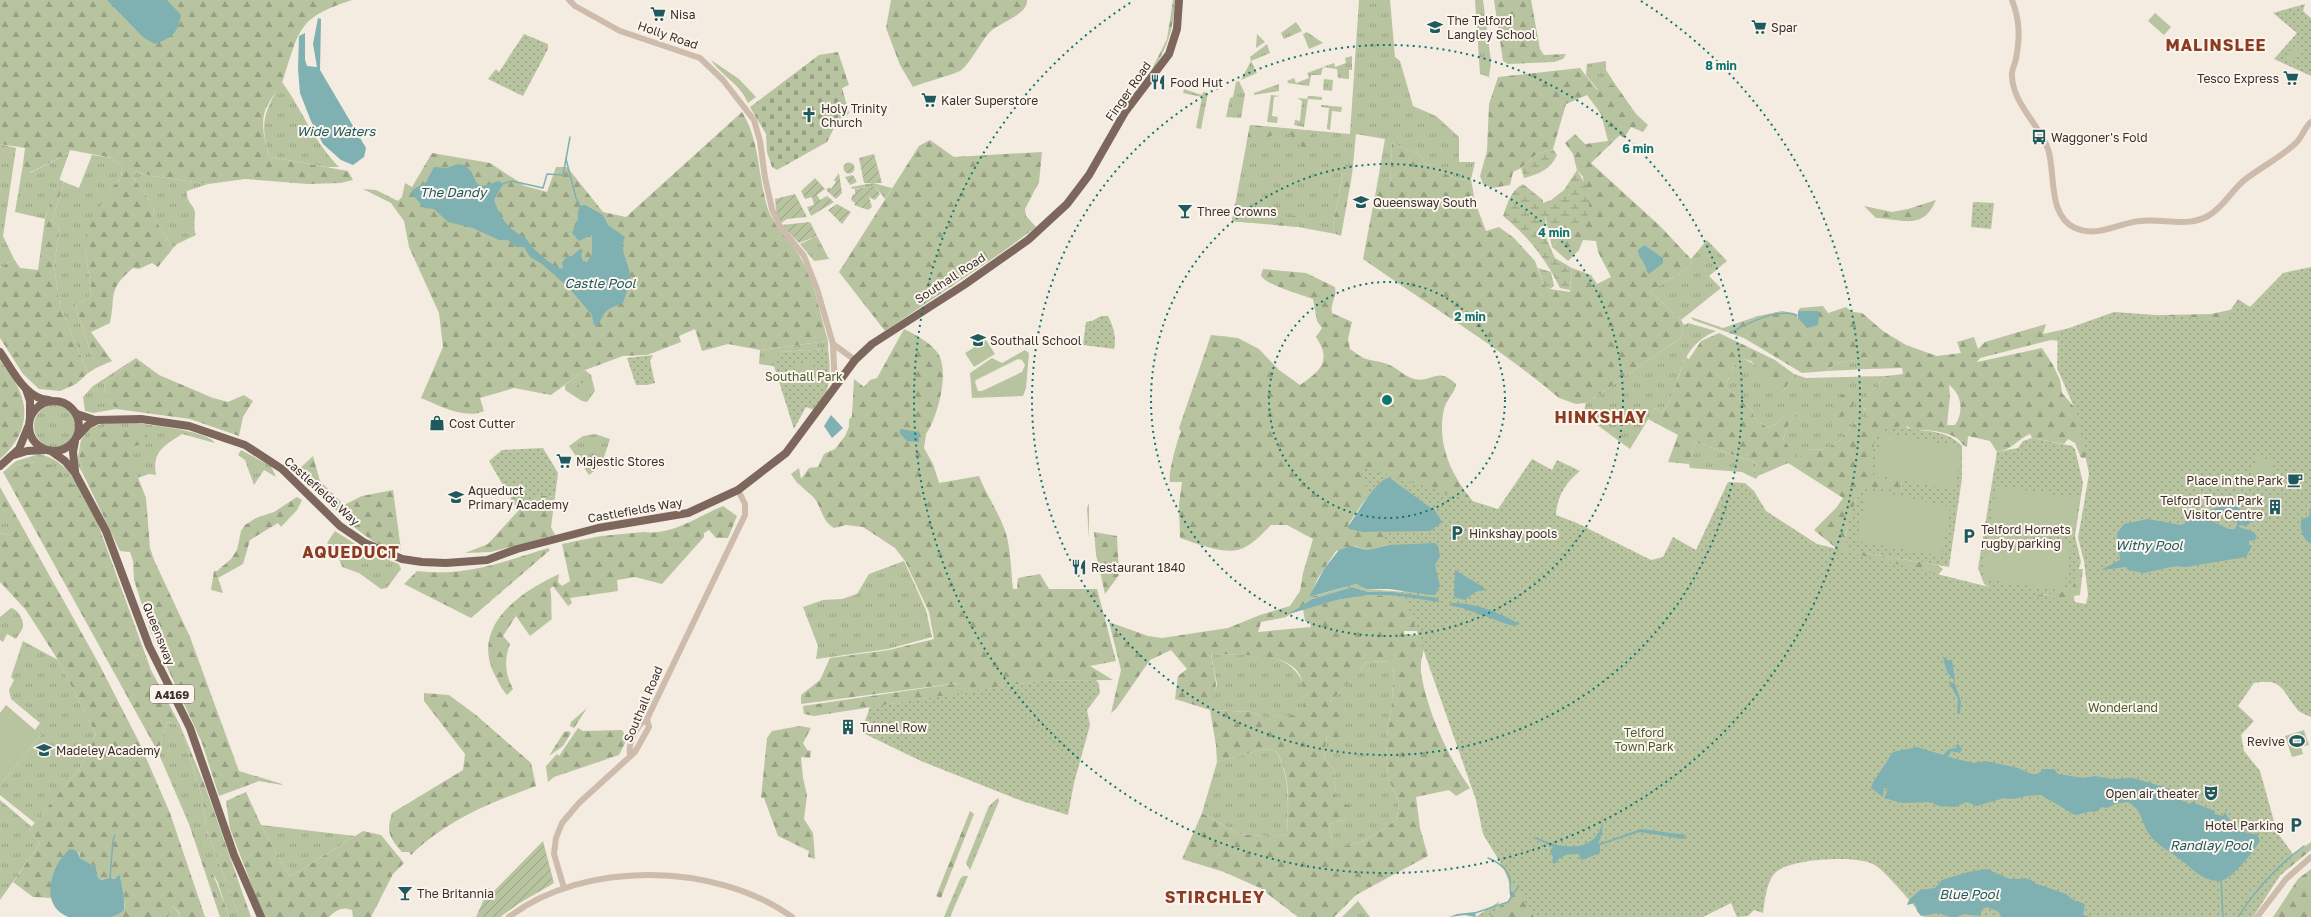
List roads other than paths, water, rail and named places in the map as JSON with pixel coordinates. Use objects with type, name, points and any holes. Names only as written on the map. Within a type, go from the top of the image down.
[{"type":"main road","name":"Finger Road","points":[[1079,189],[1125,112],[1169,54],[1178,29],[1178,0]]},
{"type":"main road","name":"Southall Road","points":[[835,388],[855,360],[872,344],[964,285],[1028,240],[1059,212],[1079,189]]},
{"type":"main road","points":[[0,352],[26,388],[38,398],[64,402],[77,414],[80,429],[77,438]]},
{"type":"main road","points":[[26,388],[30,401],[29,422],[34,441],[49,451]]},
{"type":"main road","name":"Castlefields Way","points":[[77,414],[87,418],[99,420],[136,419],[189,426],[245,445],[282,469],[340,526],[365,543],[402,559],[432,563],[487,560],[518,549],[598,528],[688,513],[738,490],[786,452],[835,388]]},
{"type":"main road","points":[[0,466],[10,458],[22,444],[29,422],[38,406],[52,400]]},
{"type":"main road","points":[[10,458],[27,451],[65,449],[88,425],[99,420]]},
{"type":"main road","name":"Queensway","points":[[75,473],[72,459],[77,438]]},
{"type":"main road","name":"Queensway","points":[[49,451],[65,461],[75,473],[106,531],[149,646],[190,728],[234,855],[261,917]]},
{"type":"street","name":"Holly Road","points":[[569,0],[575,6],[620,30],[700,58],[710,66],[754,120],[760,142],[765,178],[772,209],[776,219],[804,256],[833,344],[835,388]]},
{"type":"street","points":[[2012,0],[2019,22],[2020,34],[2012,76],[2015,91],[2048,148],[2055,201],[2062,216],[2075,228],[2092,232],[2104,231],[2139,221],[2190,222],[2207,216],[2215,211],[2248,177],[2288,151],[2303,136],[2307,124],[2311,122]]},
{"type":"street","points":[[833,344],[855,360]]},
{"type":"street","name":"Southall Road","points":[[564,888],[554,854],[556,838],[562,823],[630,755],[629,747],[641,723],[647,719],[745,515],[745,504],[738,490]]},
{"type":"street","points":[[2257,917],[2286,879],[2311,857]]},
{"type":"street","points":[[509,917],[525,906],[564,888],[608,879],[651,875],[673,876],[734,889],[766,902],[792,917]]},
{"type":"water","points":[[107,0],[167,0],[181,15],[178,27],[170,37],[155,44],[144,38]]},
{"type":"water","name":"Wide Waters","points":[[318,18],[321,19],[320,70],[366,148],[364,157],[353,165],[341,160],[323,144],[311,121],[300,93],[298,69],[299,36],[305,33],[305,60],[307,66],[317,67],[313,44]]},
{"type":"water","points":[[458,164],[464,165],[471,171],[477,184],[483,186],[499,181],[503,184],[494,200],[502,217],[514,231],[526,238],[542,256],[563,269],[562,263],[565,258],[572,256],[580,249],[583,250],[581,255],[583,261],[587,262],[592,254],[592,235],[579,241],[572,233],[578,219],[578,211],[580,206],[585,205],[603,215],[608,225],[625,237],[623,249],[629,270],[630,281],[623,303],[607,310],[598,326],[594,325],[592,315],[569,288],[542,264],[530,257],[524,247],[516,247],[508,240],[499,240],[473,228],[448,222],[434,209],[424,208],[412,194],[412,190],[426,182],[434,167],[447,168]]},
{"type":"water","points":[[1644,245],[1663,258],[1663,263],[1649,274],[1638,253],[1638,250]]},
{"type":"water","points":[[1798,311],[1819,312],[1818,325],[1807,328],[1798,318]]},
{"type":"water","points":[[831,415],[843,428],[832,438],[824,426]]},
{"type":"water","points":[[900,429],[919,432],[919,442],[907,441],[900,434]]},
{"type":"water","points":[[1388,478],[1431,508],[1433,507],[1442,522],[1430,531],[1363,532],[1349,529],[1348,526],[1372,492],[1377,486]]},
{"type":"water","name":"Withy Pool","points":[[2229,504],[2237,507],[2255,520],[2246,526],[2240,525],[2239,527],[2254,532],[2257,536],[2255,540],[2249,541],[2249,545],[2252,546],[2246,557],[2185,567],[2175,566],[2144,573],[2128,570],[2126,567],[2101,570],[2120,560],[2117,533],[2124,524],[2148,519],[2181,525],[2193,519],[2199,518],[2210,510]],"holes":[[[2219,514],[2235,515],[2237,524],[2235,529],[2229,529],[2214,522],[2216,516]]]},
{"type":"water","points":[[2311,507],[2311,544],[2304,537],[2301,530],[2301,520],[2309,516]]},
{"type":"water","points":[[1435,543],[1438,546],[1440,556],[1435,565],[1440,586],[1436,594],[1432,595],[1389,589],[1366,589],[1356,584],[1309,597],[1324,569],[1339,550],[1352,546],[1367,550],[1390,545]]},
{"type":"water","points":[[1455,570],[1483,587],[1485,590],[1475,592],[1465,600],[1454,596]]},
{"type":"water","points":[[1352,587],[1369,592],[1391,592],[1438,598],[1439,602],[1399,596],[1369,595],[1337,600],[1289,614],[1312,599]]},
{"type":"water","points":[[1451,603],[1478,606],[1520,624],[1514,626],[1507,624],[1449,605]]},
{"type":"water","points":[[1943,656],[1947,660],[1952,660],[1955,681],[1948,673]]},
{"type":"water","points":[[1948,681],[1955,684],[1961,702],[1960,714],[1957,713],[1958,699]]},
{"type":"water","points":[[2303,733],[2306,742],[2300,746],[2296,735]]},
{"type":"water","name":"Randlay Pool","points":[[1957,743],[1962,749],[1960,753],[1951,751],[1948,757],[1974,763],[1986,761],[2018,768],[2031,774],[2037,774],[2044,769],[2054,769],[2058,774],[2083,778],[2095,776],[2111,779],[2133,778],[2185,793],[2182,801],[2190,804],[2192,802],[2215,811],[2215,814],[2223,816],[2225,812],[2234,825],[2247,833],[2257,834],[2260,841],[2248,858],[2236,871],[2224,880],[2219,881],[2208,879],[2163,848],[2149,834],[2136,808],[2127,802],[2115,804],[2107,808],[2102,807],[2096,812],[2075,815],[2041,795],[2025,796],[2014,799],[2004,798],[1977,806],[1967,802],[1955,807],[1939,806],[1930,802],[1902,803],[1884,798],[1888,789],[1884,788],[1883,797],[1871,788],[1872,784],[1893,752],[1917,747],[1943,755],[1949,749],[1956,748]]},
{"type":"water","points":[[1603,817],[1602,834],[1598,844],[1641,829],[1686,835],[1684,839],[1640,832],[1600,845],[1600,853],[1582,860],[1580,859],[1579,854],[1562,856],[1555,864],[1552,862],[1553,857],[1550,851],[1553,847],[1534,838],[1536,837],[1557,845],[1578,846],[1587,843],[1594,838],[1600,829]]},
{"type":"water","points":[[70,849],[76,851],[80,858],[96,867],[98,878],[102,880],[110,878],[114,879],[120,875],[124,909],[117,915],[112,917],[69,917],[59,912],[53,904],[51,884],[53,874],[57,864]]},
{"type":"water","name":"Blue Pool","points":[[1987,869],[2010,879],[2024,878],[2031,880],[2034,883],[2066,894],[2073,900],[2085,904],[2083,915],[2091,917],[2001,917],[1999,912],[1987,907],[1981,910],[1981,916],[1963,914],[1957,917],[1950,917],[1938,913],[1921,916],[1917,911],[1915,903],[1907,905],[1909,900],[1920,890],[1935,888],[1942,880],[1968,872]]},
{"type":"water","points":[[1475,912],[1476,917],[1465,915],[1449,917],[1457,914]]},
{"type":"waterway","points":[[570,137],[566,159],[576,198],[580,206]]},
{"type":"waterway","points":[[502,184],[512,181],[543,188],[547,174],[563,175],[566,159]]},
{"type":"waterway","points":[[1730,333],[1745,325],[1772,315],[1789,313],[1797,315]]},
{"type":"waterway","points":[[110,878],[113,840],[115,835]]},
{"type":"waterway","points":[[2238,917],[2268,878],[2304,846]]},
{"type":"waterway","points":[[1488,858],[1499,864],[1507,872],[1510,880],[1511,896]]},
{"type":"waterway","points":[[2221,881],[2223,917]]},
{"type":"waterway","points":[[1475,913],[1508,902],[1519,886]]},
{"type":"place","name":"Nisa","points":[[658,14]]},
{"type":"place","name":"The Telford Langley School","points":[[1435,27]]},
{"type":"place","name":"Spar","points":[[1759,27]]},
{"type":"place","name":"Tesco Express","points":[[2291,78]]},
{"type":"place","name":"Food Hut","points":[[1158,82]]},
{"type":"place","name":"Kaler Superstore","points":[[929,100]]},
{"type":"place","name":"Holy Trinity Church","points":[[809,115]]},
{"type":"place","name":"Waggoner's Fold","points":[[2039,137]]},
{"type":"place","name":"Queensway South","points":[[1361,202]]},
{"type":"place","name":"Three Crowns","points":[[1185,211]]},
{"type":"place","name":"Southall School","points":[[978,340]]},
{"type":"place","name":"Cost Cutter","points":[[437,423]]},
{"type":"place","name":"Majestic Stores","points":[[564,461]]},
{"type":"place","name":"Place in the Park","points":[[2295,480]]},
{"type":"place","name":"Aqueduct Primary Academy","points":[[456,497]]},
{"type":"place","name":"Telford Town Park Visitor Centre","points":[[2275,507]]},
{"type":"place","name":"Hinkshay pools","points":[[1457,533]]},
{"type":"place","name":"Telford Hornets rugby parking","points":[[1969,536]]},
{"type":"place","name":"Restaurant 1840","points":[[1079,567]]},
{"type":"place","name":"Tunnel Row","points":[[848,727]]},
{"type":"place","name":"Revive","points":[[2297,741]]},
{"type":"place","name":"Madeley Academy","points":[[44,750]]},
{"type":"place","name":"Open air theater","points":[[2211,793]]},
{"type":"place","name":"Hotel Parking","points":[[2296,825]]},
{"type":"place","name":"The Britannia","points":[[405,893]]},
{"type":"district","name":"MALINSLEE","points":[[2216,45]]},
{"type":"district","name":"HINKSHAY","points":[[1601,417]]},
{"type":"district","name":"AQUEDUCT","points":[[351,552]]},
{"type":"district","name":"STIRCHLEY","points":[[1215,897]]},
{"type":"water label","name":"The Dandy","points":[[453,192]]},
{"type":"water label","name":"Castle Pool","points":[[600,283]]},
{"type":"park label","name":"Southall Park","points":[[804,376]]},
{"type":"park label","name":"Wonderland","points":[[2123,707]]},
{"type":"park label","name":"Telford Town Park","points":[[1644,739]]}]
